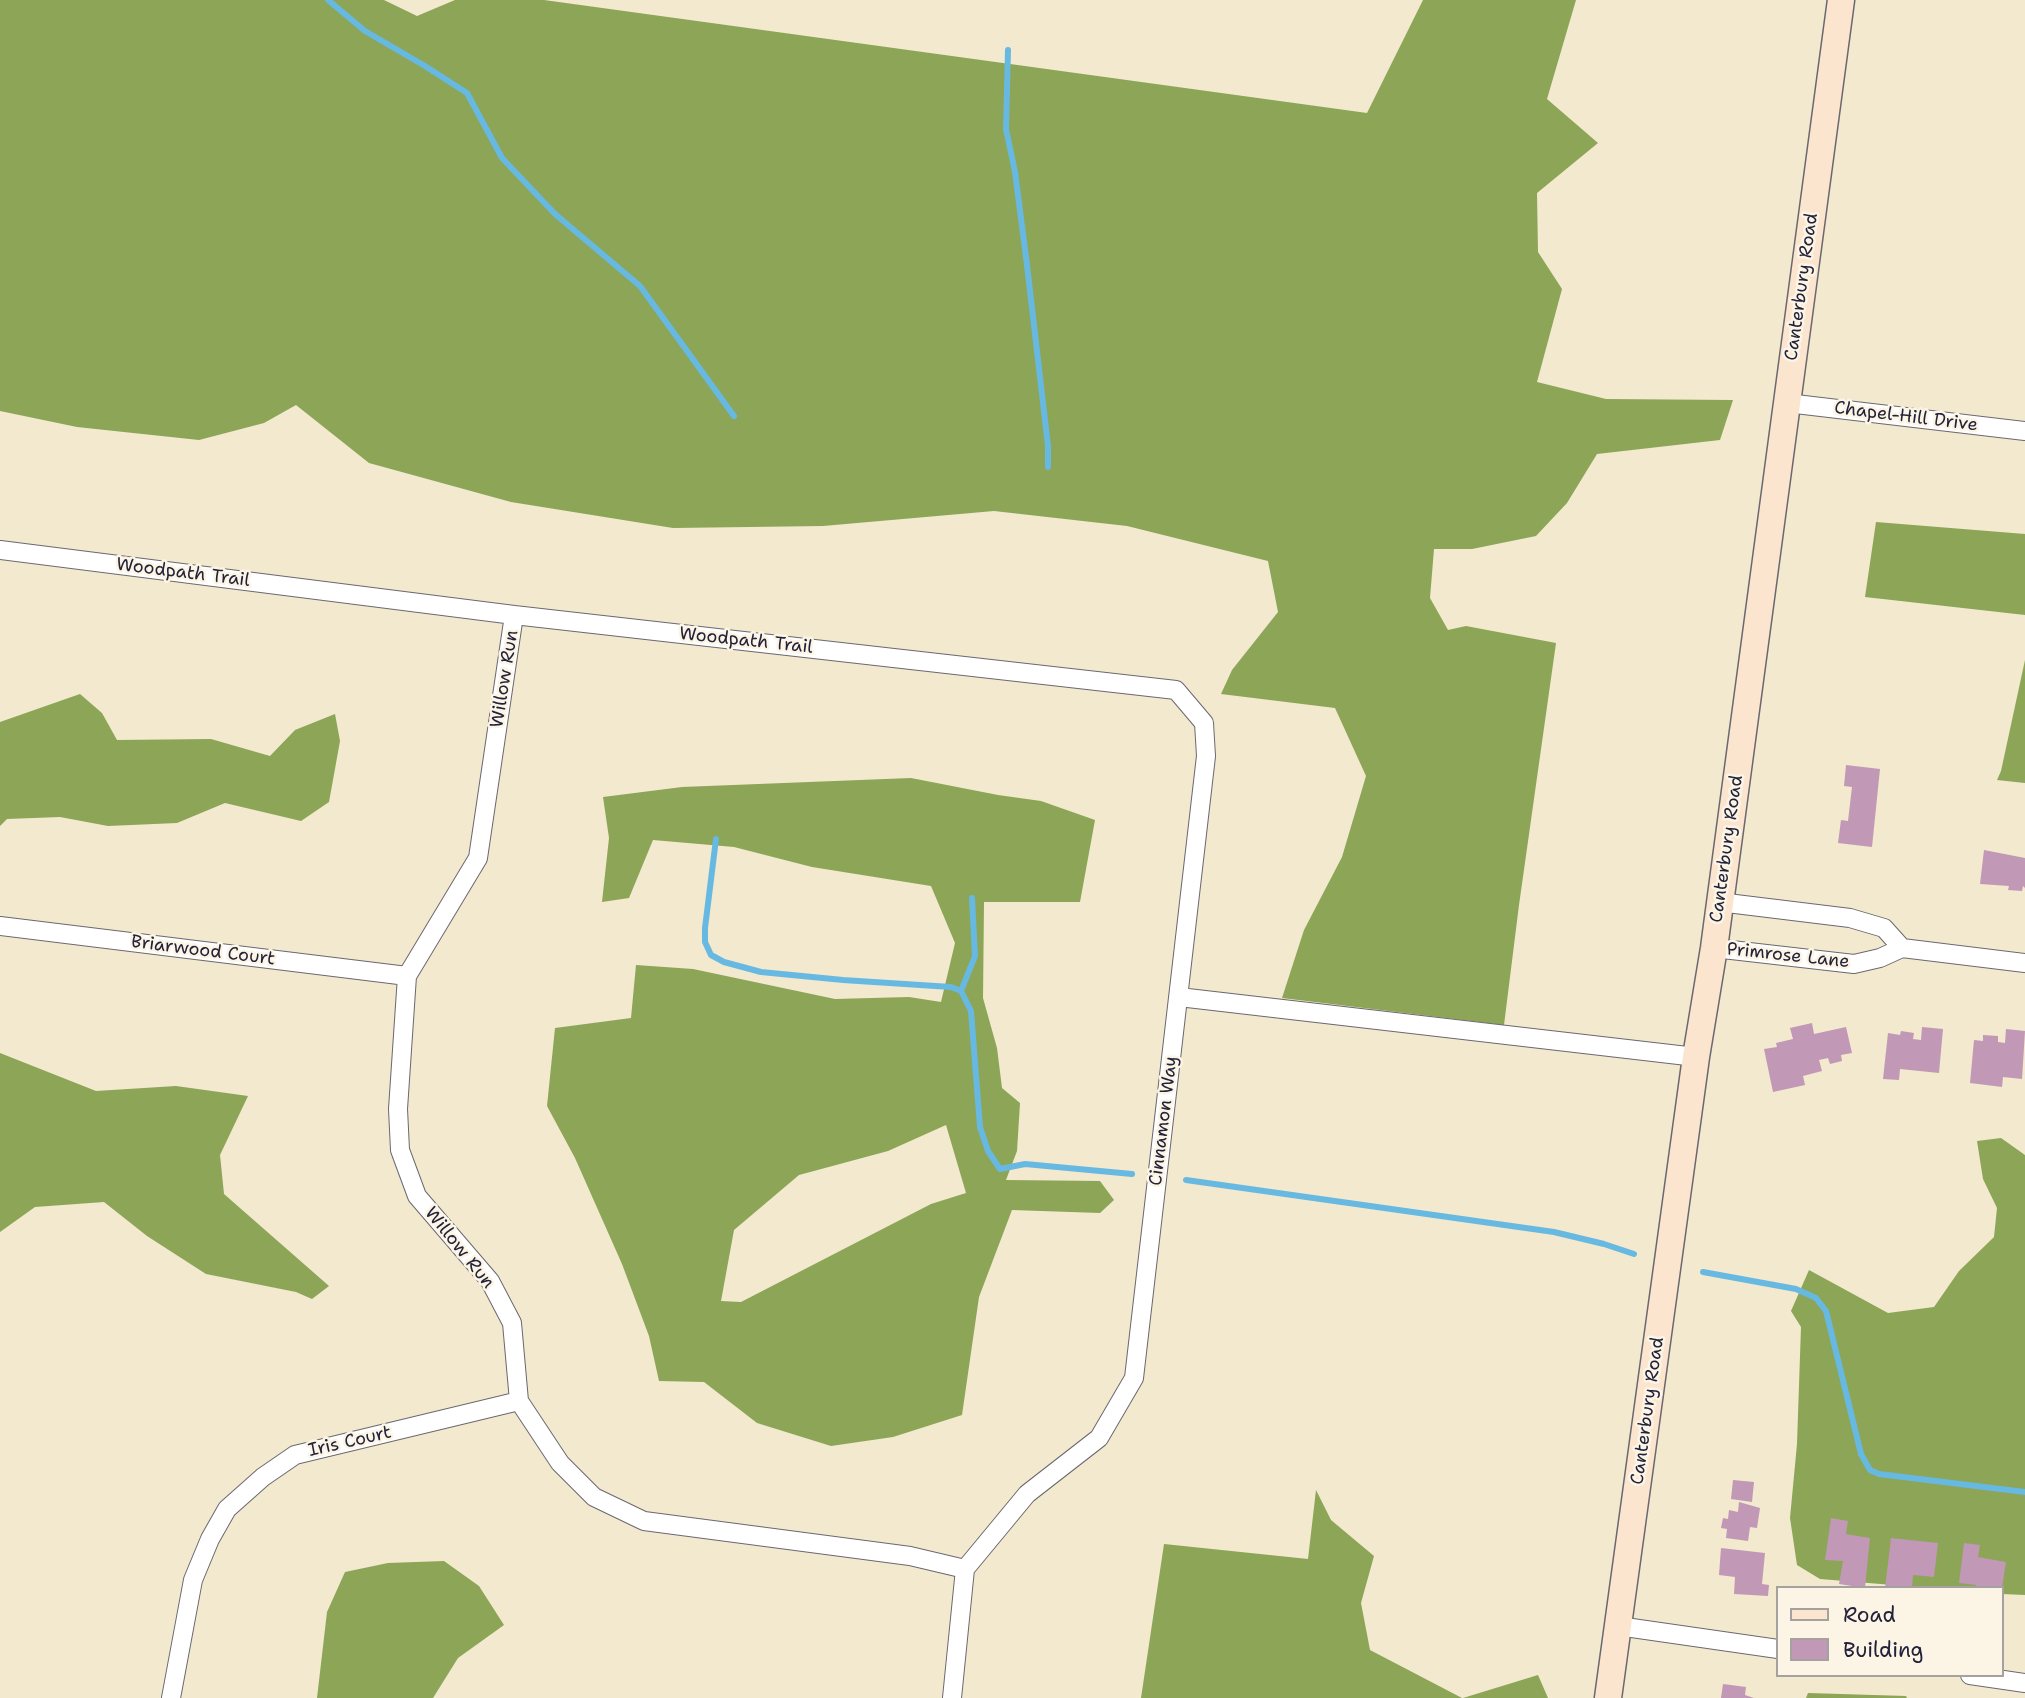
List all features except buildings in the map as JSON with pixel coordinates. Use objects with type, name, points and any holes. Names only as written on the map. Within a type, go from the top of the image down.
[{"type":"street","name":"Canterbury Road","points":[[1608,1698],[1696,1057],[1714,948],[1841,0]]},
{"type":"street","name":"Chapel-Hill Drive","points":[[1787,403],[2025,431]]},
{"type":"street","name":"Woodpath Trail","points":[[0,550],[514,615],[1176,690],[1204,723],[1206,755],[1179,998]]},
{"type":"street","name":"Willow Run","points":[[514,615],[478,858],[407,976],[398,1109],[400,1150],[417,1196],[490,1281],[512,1322],[519,1401],[560,1463],[594,1497],[644,1521],[910,1556],[965,1569]]},
{"type":"street","points":[[1719,902],[1850,918],[1884,928],[1902,948]]},
{"type":"street","name":"Briarwood Court","points":[[0,926],[407,976]]},
{"type":"street","name":"Primrose Lane","points":[[1714,948],[1854,964],[1880,958],[1902,948],[2025,963]]},
{"type":"street","points":[[1179,998],[1696,1057]]},
{"type":"street","name":"Cinnamon Way","points":[[965,1569],[1027,1494],[1099,1438],[1133,1378],[1179,998]]},
{"type":"street","name":"Iris Court","points":[[172,1698],[193,1580],[210,1539],[227,1509],[263,1477],[295,1455],[519,1401]]},
{"type":"street","points":[[952,1698],[965,1569]]},
{"type":"street","points":[[1618,1626],[1776,1648]]},
{"type":"street","points":[[1984,1677],[2025,1683]]},
{"type":"green space","points":[[0,0],[384,0],[417,16],[455,0],[544,0],[1367,113],[1423,0],[1576,0],[1547,99],[1598,143],[1537,193],[1538,252],[1562,289],[1537,382],[1606,399],[1733,400],[1720,440],[1597,454],[1567,503],[1536,536],[1472,549],[1434,549],[1430,598],[1448,630],[1466,626],[1556,643],[1504,1025],[1282,998],[1304,930],[1342,857],[1366,776],[1335,708],[1221,694],[1232,670],[1278,612],[1268,561],[1127,526],[994,511],[823,526],[673,528],[511,502],[369,463],[296,405],[264,423],[199,440],[77,427],[0,411]]},
{"type":"green space","points":[[1876,522],[2025,534],[2025,615],[1865,597]]},
{"type":"green space","points":[[2025,660],[2025,783],[1997,780],[2001,771]]},
{"type":"green space","points":[[80,694],[102,713],[117,740],[211,739],[270,756],[295,730],[335,714],[340,741],[329,802],[301,821],[225,803],[177,823],[108,826],[60,817],[7,819],[0,826],[0,722]]},
{"type":"green space","points":[[911,778],[1041,801],[1095,820],[1080,902],[984,902],[983,998],[997,1048],[1002,1088],[1020,1103],[1017,1151],[1006,1180],[1100,1181],[1114,1200],[1100,1213],[1012,1210],[979,1297],[962,1415],[893,1437],[831,1446],[757,1423],[704,1382],[659,1381],[649,1336],[622,1264],[575,1158],[547,1106],[555,1028],[631,1018],[636,965],[693,969],[835,999],[909,997],[941,1002],[955,943],[931,886],[812,867],[734,847],[653,840],[629,898],[602,902],[609,838],[603,797],[682,787]],"holes":[[[946,1125],[966,1193],[931,1204],[741,1302],[721,1301],[734,1230],[799,1175],[888,1151]]]},
{"type":"green space","points":[[0,1053],[96,1091],[176,1086],[248,1096],[220,1155],[224,1194],[329,1286],[312,1299],[296,1292],[206,1274],[147,1236],[104,1202],[35,1207],[0,1232]]},
{"type":"green space","points":[[2001,1138],[2025,1155],[2025,1595],[2004,1594],[2004,1586],[1905,1586],[1820,1579],[1797,1565],[1790,1518],[1797,1444],[1801,1327],[1791,1311],[1809,1270],[1888,1313],[1934,1307],[1959,1271],[1994,1237],[1997,1208],[1983,1179],[1977,1141]]},
{"type":"green space","points":[[1316,1490],[1331,1520],[1374,1556],[1361,1603],[1370,1650],[1462,1698],[1141,1698],[1164,1544],[1308,1559]]},
{"type":"green space","points":[[444,1561],[479,1586],[504,1625],[458,1658],[433,1698],[317,1698],[327,1612],[345,1572],[388,1563]]},
{"type":"green space","points":[[1538,1675],[1548,1698],[1463,1698]]},
{"type":"green space","points":[[1808,1693],[1906,1696],[1907,1698],[1806,1698]]},
{"type":"waterway","points":[[328,0],[365,31],[467,93],[502,158],[555,214],[640,286],[734,416]]},
{"type":"waterway","points":[[1008,50],[1006,129],[1015,172],[1027,265],[1048,446],[1048,467]]},
{"type":"waterway","points":[[716,839],[705,928],[705,942],[711,955],[724,962],[761,972],[951,987],[961,991],[971,1011],[980,1127],[988,1151],[1000,1169],[1025,1164],[1132,1174]]},
{"type":"waterway","points":[[961,991],[975,956],[972,898]]},
{"type":"waterway","points":[[1186,1180],[1554,1232],[1634,1254]]},
{"type":"waterway","points":[[1703,1272],[1796,1289],[1816,1298],[1826,1311],[1861,1454],[1870,1470],[1879,1474],[2025,1492]]}]
